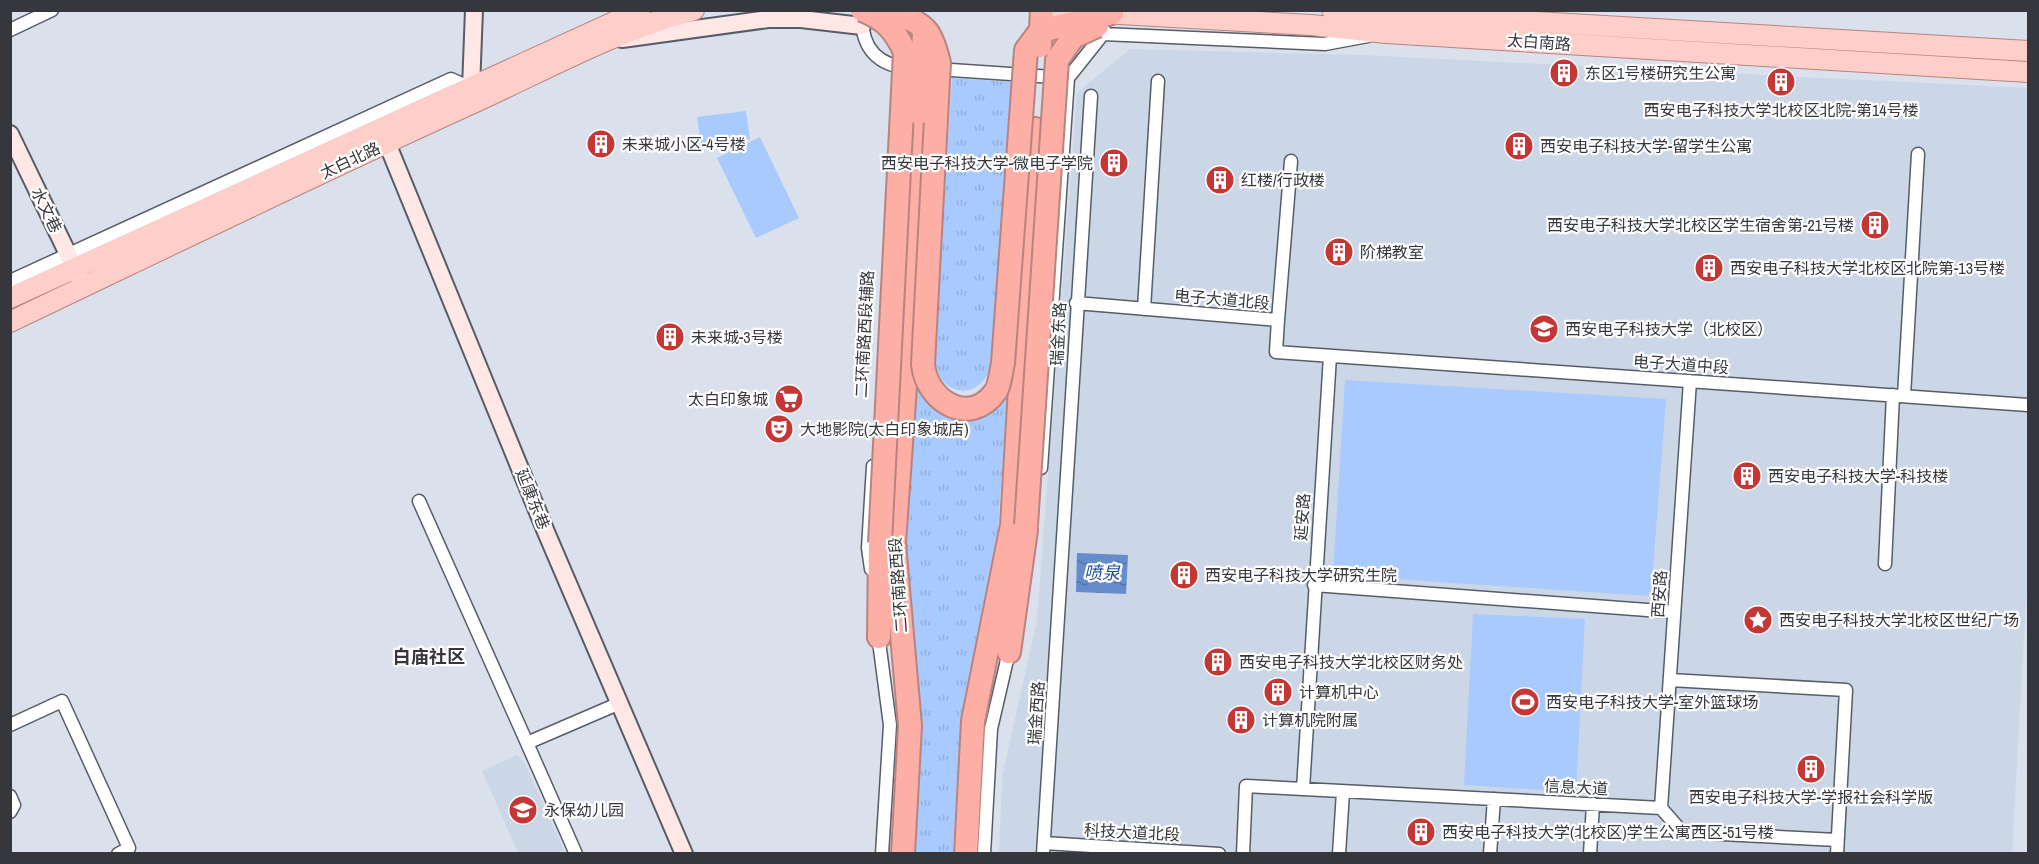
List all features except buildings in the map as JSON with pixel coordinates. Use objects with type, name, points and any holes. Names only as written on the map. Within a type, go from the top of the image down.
[{"type":"highway","points":[[891,10],[920,22],[929,35],[939,63],[923,348],[924,379],[940,401],[961,408],[974,407],[996,390],[1004,346],[1026,50],[1038,34],[1049,29],[1114,13]]},
{"type":"highway","name":"二环南路西段","points":[[903,854],[910,726],[903,648],[887,543],[910,316],[926,10]]},
{"type":"highway","points":[[1019,525],[1022,320],[1042,10]]},
{"type":"highway","points":[[966,854],[973,721],[1000,648],[1019,525],[1057,60],[1067,44],[1080,32],[1114,13]]},
{"type":"highway","points":[[862,16],[886,22],[897,34],[904,52],[887,543],[879,637]]},
{"type":"highway","points":[[923,348],[910,316],[927,275]]},
{"type":"highway","points":[[1008,291],[1022,320]]},
{"type":"highway","points":[[1004,346],[1022,320]]},
{"type":"main road","name":"太白北路","points":[[10,298],[72,261],[471,88],[640,10]]},
{"type":"main road","name":"太白北路","points":[[10,322],[387,142],[664,18],[694,10]]},
{"type":"main road","name":"太白南路","points":[[1050,10],[2028,72]]},
{"type":"main road","name":"太白南路","points":[[1332,10],[1387,11],[2028,51]]},
{"type":"street","points":[[10,30],[52,10]]},
{"type":"street","points":[[471,88],[474,10]]},
{"type":"street","points":[[984,854],[991,729],[1000,648],[1037,526],[1068,78],[1103,34],[1114,13]]},
{"type":"street","points":[[613,40],[768,19],[862,16],[866,42],[880,61],[894,67],[1068,78]]},
{"type":"street","points":[[1103,34],[1325,44],[1386,33]]},
{"type":"street","name":"二环南路西段辅路","points":[[882,854],[890,725],[868,548],[894,67]]},
{"type":"street","points":[[1144,309],[1158,81]]},
{"type":"street","name":"瑞金东路","points":[[1061,574],[1076,303],[1091,96]]},
{"type":"street","name":"水文巷","points":[[10,134],[84,287]]},
{"type":"street","name":"延康东巷","points":[[387,142],[546,532],[684,854]]},
{"type":"street","points":[[1885,564],[1918,154]]},
{"type":"street","points":[[1278,320],[1291,161]]},
{"type":"street","points":[[10,281],[72,261]]},
{"type":"street","name":"电子大道北段","points":[[1076,303],[1278,320],[1275,352],[1330,356]]},
{"type":"street","name":"电子大道中段","points":[[1330,356],[2028,405]]},
{"type":"street","name":"延安路","points":[[1303,789],[1330,356]]},
{"type":"street","name":"西安路","points":[[1661,808],[1690,381]]},
{"type":"street","points":[[419,501],[576,854]]},
{"type":"street","name":"瑞金西路","points":[[1043,848],[1061,574]]},
{"type":"street","points":[[1314,585],[1674,612]]},
{"type":"street","points":[[1670,681],[1846,690],[1837,854]]},
{"type":"street","points":[[10,725],[62,700],[129,848],[118,854]]},
{"type":"street","points":[[527,743],[620,703]]},
{"type":"street","name":"信息大道","points":[[1242,854],[1246,786],[1661,808]]},
{"type":"street","points":[[1339,854],[1343,792]]},
{"type":"street","points":[[10,796],[14,805],[10,812]]},
{"type":"street","points":[[1490,854],[1494,799]]},
{"type":"street","points":[[1590,854],[1593,804]]},
{"type":"street","points":[[1661,808],[1682,831],[1837,840]]},
{"type":"street","name":"科技大道北段","points":[[1043,848],[1219,854]]},
{"type":"shaded area","name":"西安电子科技大学（北校区）","points":[[1130,49],[1361,55],[2028,88],[2028,566],[2012,853],[999,854],[1002,777],[1037,620],[1077,93]]},
{"type":"shaded area","name":"永保幼儿园","points":[[517,755],[525,764],[564,850],[557,853],[518,853],[482,771]]},
{"type":"green space","points":[[952,78],[1012,82],[991,366],[980,384],[961,391],[945,383],[934,364]]},
{"type":"green space","points":[[746,111],[750,139],[701,145],[697,117]]},
{"type":"green space","points":[[760,137],[799,218],[756,238],[717,158]]},
{"type":"green space","points":[[1345,380],[1666,399],[1651,596],[1333,575]]},
{"type":"green space","points":[[915,383],[937,408],[1008,385],[996,557],[961,715],[953,853],[912,854],[921,711],[903,541]]},
{"type":"green space","name":"西安电子科技大学-室外篮球场","points":[[1473,614],[1585,619],[1576,792],[1464,785]]},
{"type":"water","name":"喷泉","points":[[1077,553],[1128,555],[1126,594],[1076,592]]},
{"type":"place","name":"东区1号楼研究生公寓","points":[[1564,73]]},
{"type":"place","name":"西安电子科技大学北校区北院-第14号楼","points":[[1781,82]]},
{"type":"place","name":"未来城小区-4号楼","points":[[601,144]]},
{"type":"place","name":"西安电子科技大学-留学生公寓","points":[[1519,146]]},
{"type":"place","name":"西安电子科技大学-微电子学院","points":[[1114,163]]},
{"type":"place","name":"红楼/行政楼","points":[[1220,180]]},
{"type":"place","name":"西安电子科技大学北校区学生宿舍第-21号楼","points":[[1875,225]]},
{"type":"place","name":"阶梯教室","points":[[1339,252]]},
{"type":"place","name":"西安电子科技大学北校区北院第-13号楼","points":[[1709,268]]},
{"type":"place","name":"西安电子科技大学（北校区）","points":[[1544,329]]},
{"type":"place","name":"未来城-3号楼","points":[[670,337]]},
{"type":"place","name":"太白印象城","points":[[789,399]]},
{"type":"place","name":"大地影院(太白印象城店)","points":[[779,429]]},
{"type":"place","name":"西安电子科技大学-科技楼","points":[[1747,476]]},
{"type":"place","name":"西安电子科技大学研究生院","points":[[1184,575]]},
{"type":"place","name":"西安电子科技大学北校区世纪广场","points":[[1758,620]]},
{"type":"place","name":"西安电子科技大学北校区财务处","points":[[1218,662]]},
{"type":"place","name":"计算机中心","points":[[1278,692]]},
{"type":"place","name":"西安电子科技大学-室外篮球场","points":[[1525,702]]},
{"type":"place","name":"计算机院附属","points":[[1241,720]]},
{"type":"place","name":"西安电子科技大学-学报社会科学版","points":[[1811,769]]},
{"type":"place","name":"永保幼儿园","points":[[523,810]]},
{"type":"place","name":"西安电子科技大学(北校区)学生公寓西区-51号楼","points":[[1421,832]]},
{"type":"district","name":"白庙社区","points":[[429,657]]}]
